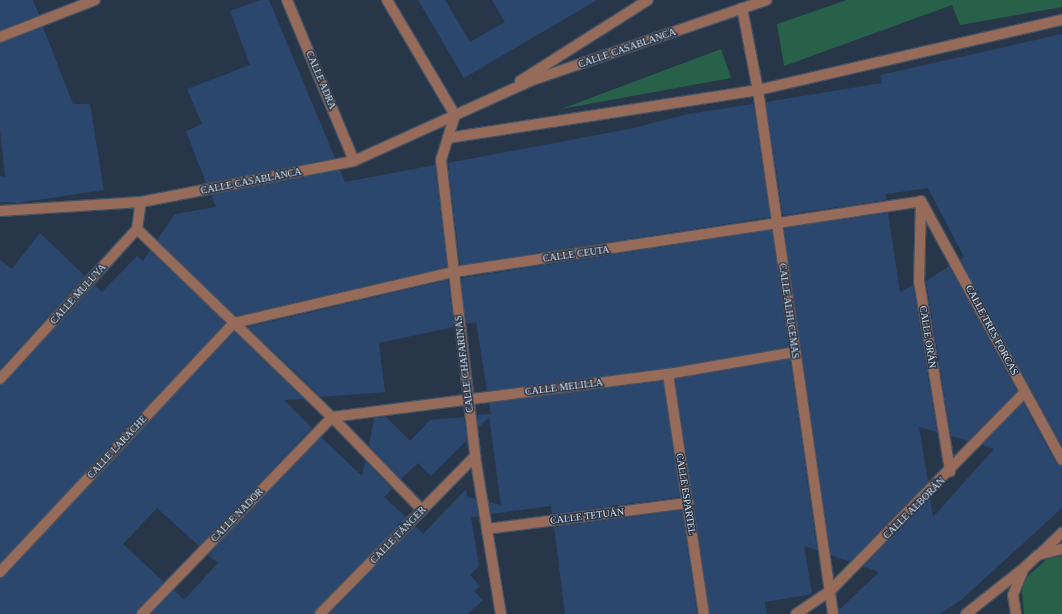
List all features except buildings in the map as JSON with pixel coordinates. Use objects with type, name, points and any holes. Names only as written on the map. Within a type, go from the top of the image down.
[{"type":"street","points":[[0,37],[95,0]]},
{"type":"street","name":"CALLE ADRA","points":[[287,0],[354,161]]},
{"type":"street","points":[[387,0],[455,115]]},
{"type":"street","name":"CALLE CASABLANCA","points":[[489,100],[648,0]]},
{"type":"street","name":"CALLE CASABLANCA","points":[[0,211],[141,202],[354,161],[530,81],[766,0]]},
{"type":"street","name":"CALLE ALHUCEMAS","points":[[742,8],[758,90],[833,614]]},
{"type":"street","points":[[448,138],[758,90],[1062,20]]},
{"type":"street","name":"CALLE CHAFARINAS","points":[[455,115],[441,160],[475,456],[501,614]]},
{"type":"street","name":"CALLE CEUTA","points":[[234,323],[454,272],[777,225],[922,201]]},
{"type":"street","name":"CALLE TRES FORCAS","points":[[922,201],[1062,460]]},
{"type":"street","name":"CALLE ORÁN","points":[[922,201],[919,281],[950,471]]},
{"type":"street","points":[[141,202],[137,229],[332,417],[422,510]]},
{"type":"street","name":"CALLE MULUYA","points":[[0,379],[137,229]]},
{"type":"street","name":"CALLE LARACHE","points":[[0,572],[234,323]]},
{"type":"street","name":"CALLE MELILLA","points":[[332,417],[668,374],[795,352]]},
{"type":"street","name":"CALLE ESPARTEL","points":[[668,374],[704,614]]},
{"type":"street","name":"CALLE ALBORÁN","points":[[796,614],[829,592],[950,471],[1025,392]]},
{"type":"street","name":"CALLE NADOR","points":[[142,614],[332,417]]},
{"type":"street","name":"CALLE TÁNGER","points":[[320,614],[475,456]]},
{"type":"street","name":"CALLE TETUÁN","points":[[487,529],[688,503]]},
{"type":"street","points":[[966,614],[1024,568],[1062,533]]},
{"type":"street","points":[[1038,555],[1062,549]]},
{"type":"street","points":[[1016,614],[1014,595],[1024,568]]},
{"type":"green space","points":[[847,0],[1062,0],[1062,7],[960,25],[952,5],[784,66],[777,24]]},
{"type":"green space","points":[[721,49],[731,78],[561,109]]},
{"type":"green space","points":[[1062,556],[1062,614],[1024,614],[1022,590],[1027,577],[1047,559]]}]
